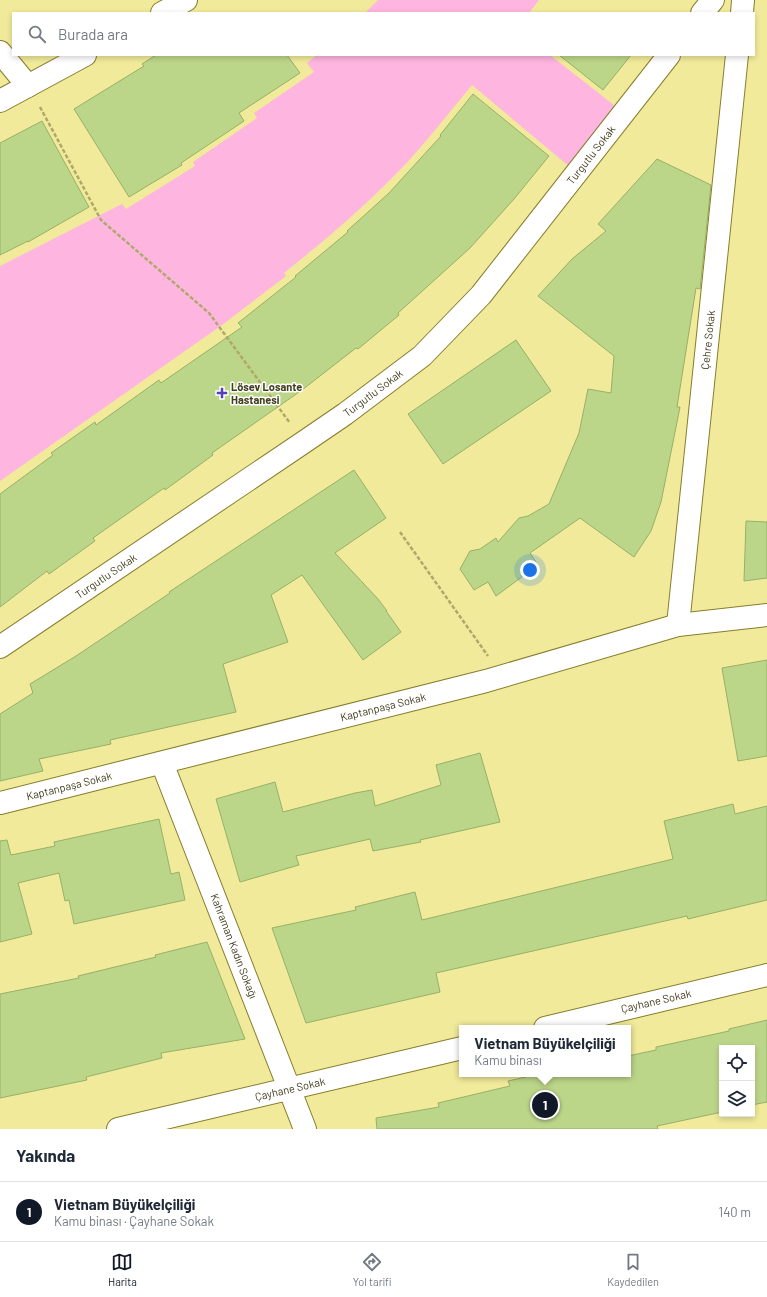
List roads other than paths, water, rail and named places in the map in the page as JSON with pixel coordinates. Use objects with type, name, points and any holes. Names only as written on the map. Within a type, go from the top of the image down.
[{"type":"street","points":[[164,12],[186,0]]},
{"type":"street","points":[[703,12],[713,0]]},
{"type":"street","points":[[742,12],[743,0]]},
{"type":"street","points":[[0,52],[28,86]]},
{"type":"street","points":[[0,101],[83,56]]},
{"type":"street","name":"Turgutlu Sokak","points":[[0,647],[345,414],[422,356],[481,295],[668,56]]},
{"type":"street","name":"Çehre Sokak","points":[[678,625],[737,56]]},
{"type":"street","name":"Kaptanpaşa Sokak","points":[[0,803],[502,676],[678,625],[767,616]]},
{"type":"street","name":"Kahraman Kadın Sokağı","points":[[162,763],[305,1129]]},
{"type":"street","name":"Çayhane Sokak","points":[[558,1025],[767,975]]},
{"type":"street","name":"Çayhane Sokak","points":[[118,1129],[459,1049]]},
{"type":"place","name":"Lösev Losante Hastanesi","points":[[222,393]]},
{"type":"place","name":"Vietnam Büyükelçiliği","points":[[545,1105]]}]
